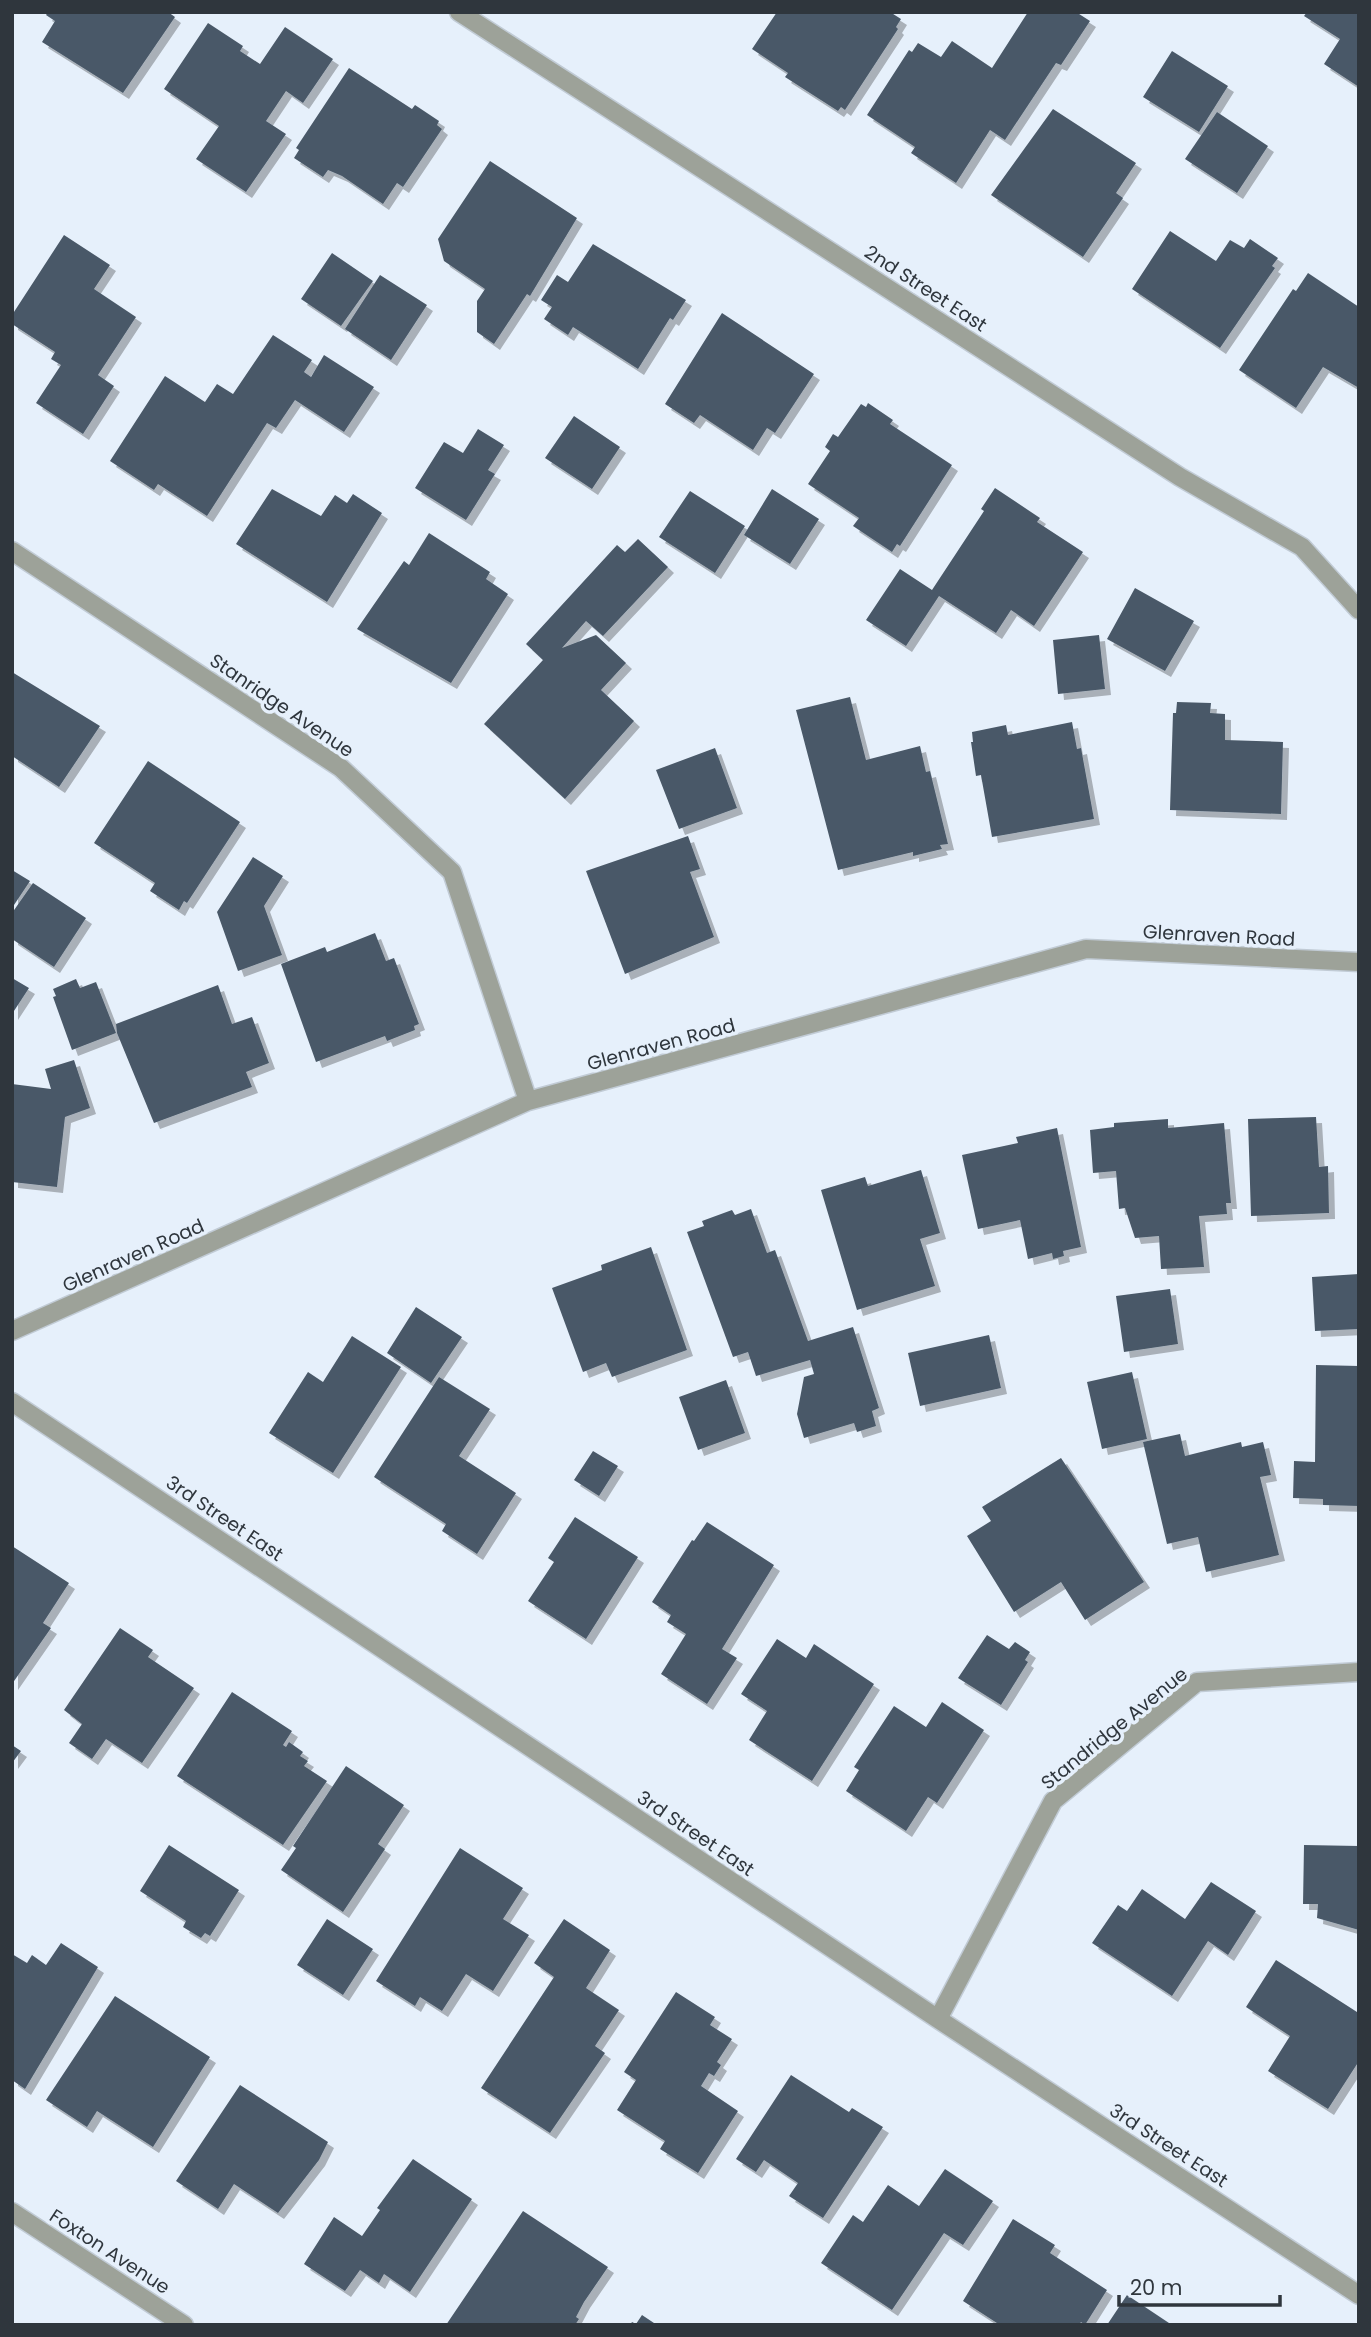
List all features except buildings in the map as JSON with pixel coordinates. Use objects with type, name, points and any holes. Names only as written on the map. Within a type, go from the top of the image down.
[{"type":"street","name":"2nd Street East","points":[[459,12],[1180,477],[1302,547],[1359,610]]},
{"type":"street","name":"Stanridge Avenue","points":[[12,551],[341,768],[452,872],[528,1101]]},
{"type":"street","name":"Glenraven Road","points":[[12,1331],[528,1101],[1086,949],[1359,962]]},
{"type":"street","name":"3rd Street East","points":[[12,1402],[938,2019],[1359,2295]]},
{"type":"street","name":"Standridge Avenue","points":[[938,2019],[1053,1801],[1198,1682],[1359,1672]]},
{"type":"street","name":"Foxton Avenue","points":[[12,2212],[184,2325]]}]
